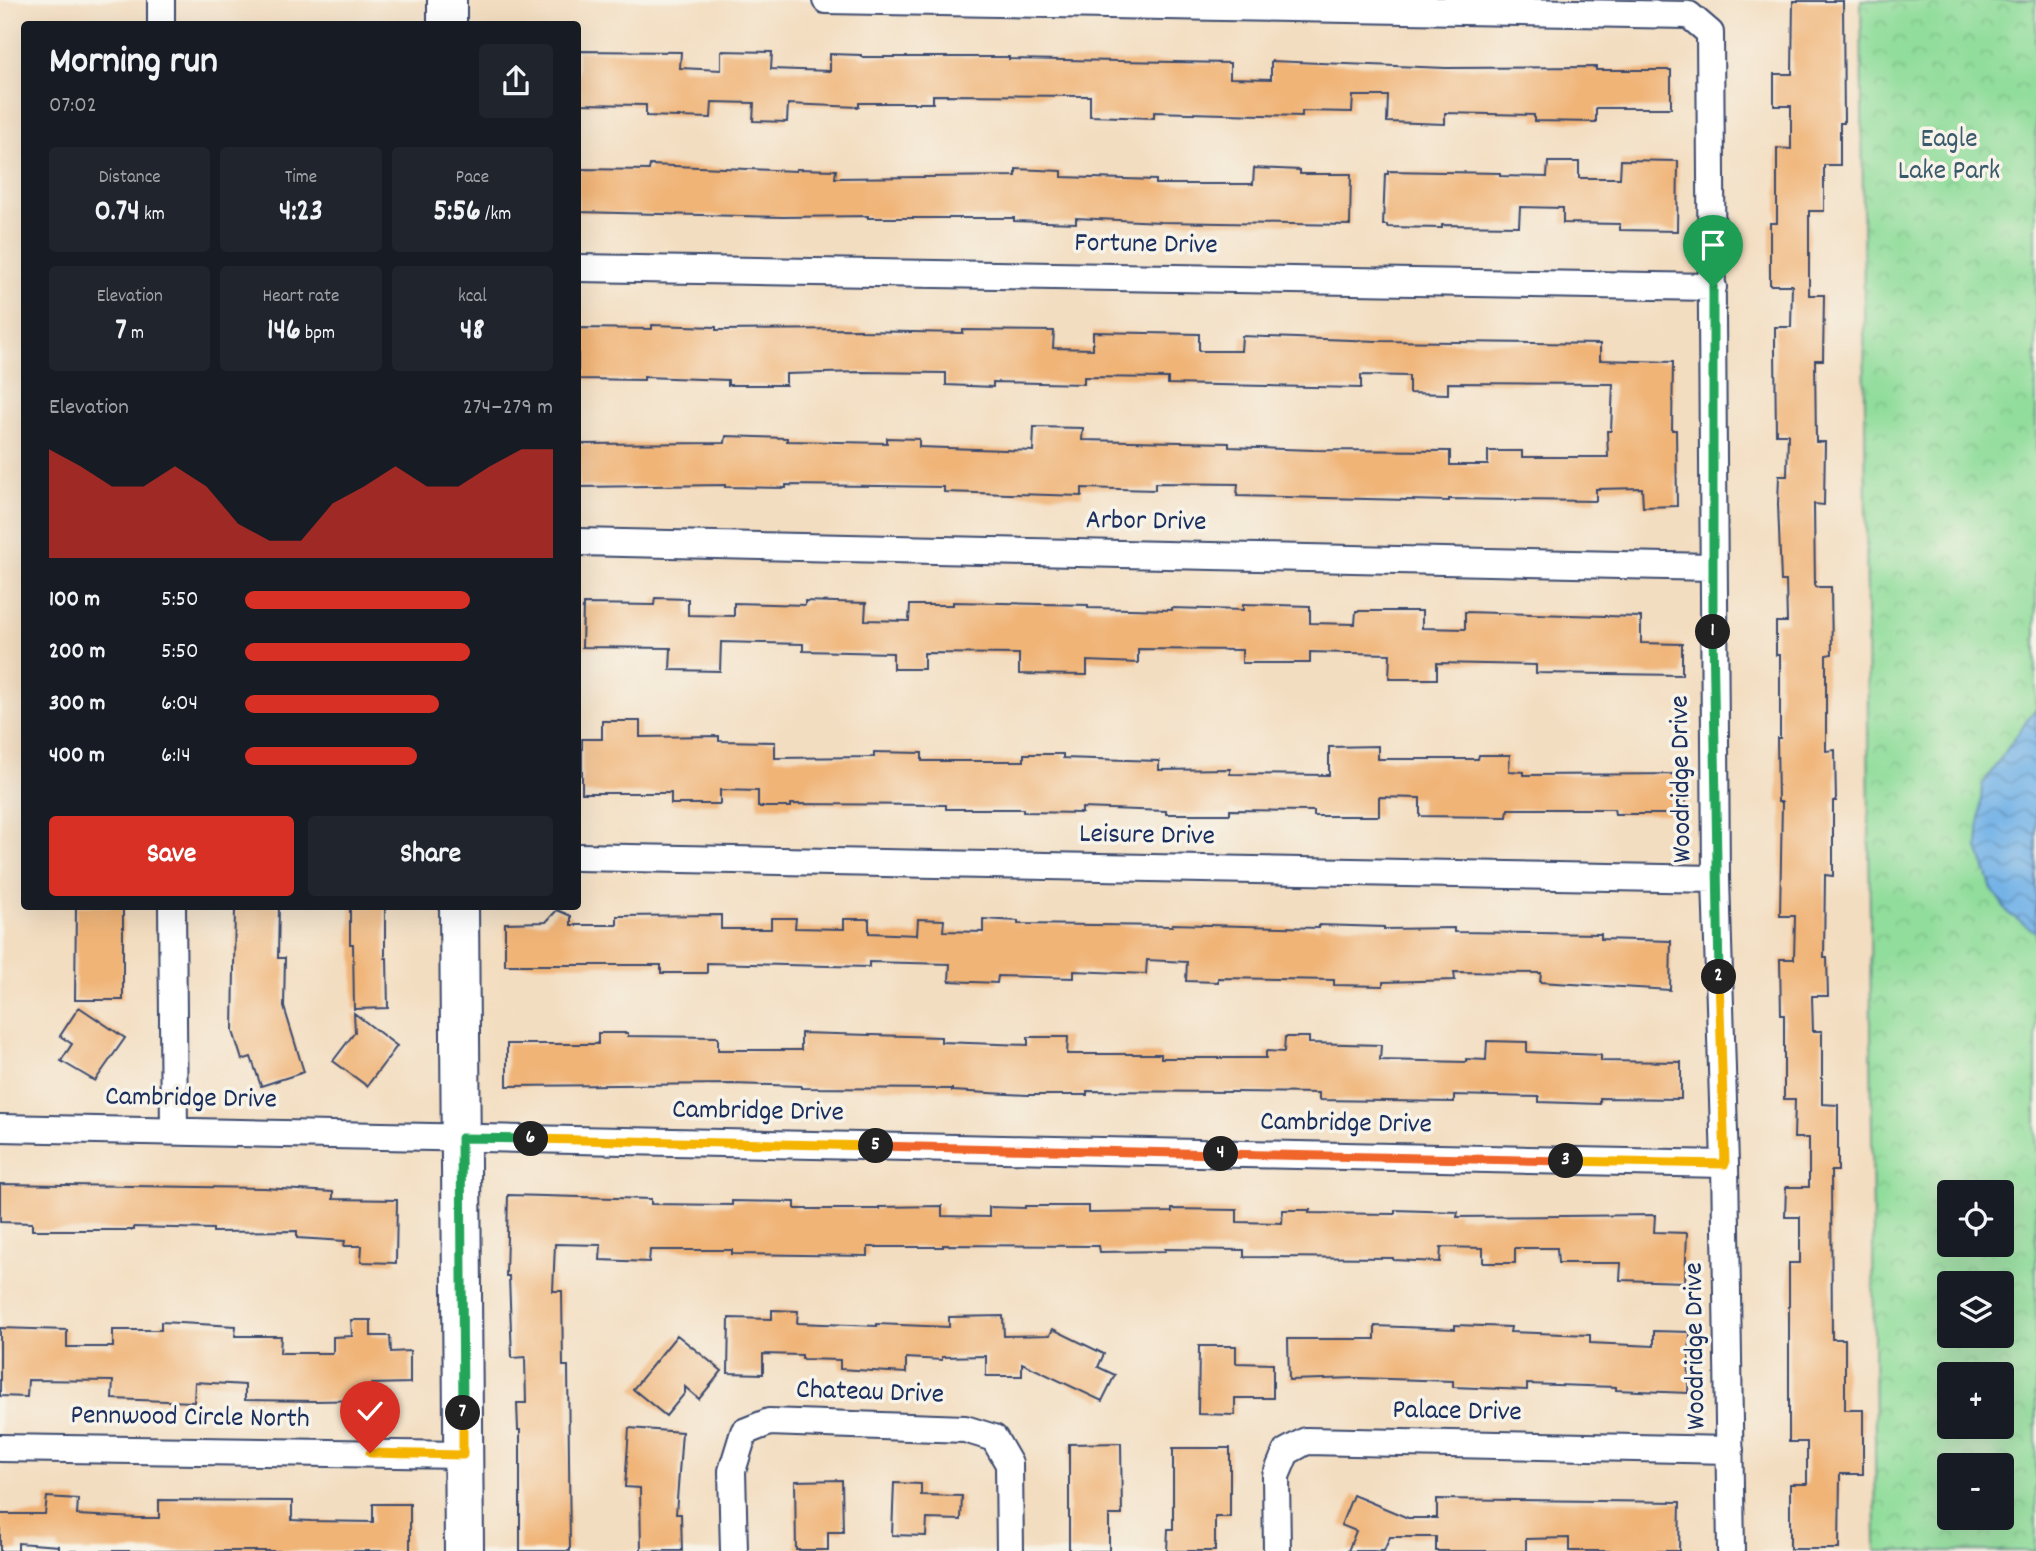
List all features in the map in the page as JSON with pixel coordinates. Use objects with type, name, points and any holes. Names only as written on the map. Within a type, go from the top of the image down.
[{"type":"street","points":[[161,0],[161,21]]},
{"type":"street","points":[[446,0],[447,21]]},
{"type":"street","name":"Woodridge Drive","points":[[826,0],[1689,15],[1710,33],[1716,879],[1725,1164],[1731,1551]]},
{"type":"street","name":"Fortune Drive","points":[[581,268],[1713,287]]},
{"type":"street","name":"Arbor Drive","points":[[581,542],[1712,566]]},
{"type":"street","name":"Leisure Drive","points":[[581,857],[1716,879]]},
{"type":"street","points":[[172,910],[174,1131]]},
{"type":"street","points":[[459,910],[464,1551]]},
{"type":"street","name":"Cambridge Drive","points":[[0,1128],[1725,1164]]},
{"type":"street","name":"Chateau Drive","points":[[734,1551],[732,1471],[744,1432],[769,1422],[965,1429],[994,1438],[1009,1464],[1010,1551]]},
{"type":"street","name":"Palace Drive","points":[[1277,1551],[1276,1476],[1286,1452],[1306,1441],[1730,1450]]},
{"type":"street","name":"Pennwood Circle North","points":[[0,1448],[463,1455]]},
{"type":"green space","name":"Eagle Lake Park","points":[[1861,0],[2036,0],[2036,1551],[1876,1551]]},
{"type":"water","points":[[2036,708],[2036,932],[2009,914],[1992,889],[1978,848],[1982,785]]},
{"type":"building","points":[[1793,1],[1843,1],[1844,123],[1840,123],[1840,165],[1824,165],[1824,211],[1809,211],[1809,295],[1824,295],[1823,360],[1815,360],[1816,442],[1825,442],[1824,505],[1814,504],[1815,587],[1831,587],[1832,654],[1826,655],[1826,751],[1835,750],[1836,801],[1833,801],[1833,876],[1825,875],[1824,958],[1827,958],[1828,996],[1812,996],[1813,1031],[1822,1031],[1822,1104],[1838,1105],[1838,1171],[1831,1171],[1832,1339],[1845,1339],[1845,1410],[1863,1410],[1863,1474],[1840,1474],[1839,1549],[1790,1549],[1790,1484],[1807,1484],[1807,1442],[1789,1442],[1789,1263],[1800,1263],[1800,1217],[1785,1217],[1786,1187],[1809,1187],[1809,1138],[1794,1138],[1795,1099],[1784,1099],[1784,1015],[1781,1015],[1780,959],[1794,959],[1795,916],[1780,916],[1782,802],[1778,802],[1777,738],[1780,738],[1780,655],[1776,655],[1776,622],[1787,622],[1786,581],[1781,581],[1778,504],[1779,476],[1787,476],[1788,434],[1776,434],[1775,327],[1791,327],[1792,285],[1770,285],[1770,223],[1777,223],[1777,148],[1791,149],[1791,106],[1774,106],[1774,74],[1792,74]]},
{"type":"building","points":[[581,51],[681,52],[680,68],[721,70],[721,51],[772,52],[771,69],[830,71],[830,54],[861,57],[1009,57],[1230,63],[1230,78],[1271,79],[1271,61],[1446,68],[1596,67],[1596,70],[1671,70],[1671,108],[1596,108],[1596,122],[1534,121],[1534,115],[1445,113],[1445,124],[1387,122],[1388,96],[1353,96],[1352,112],[1302,111],[1302,116],[1154,112],[1154,118],[1090,116],[1090,96],[933,95],[933,103],[859,103],[859,107],[788,104],[787,122],[753,121],[754,103],[712,102],[711,118],[646,116],[646,105],[581,104]]},
{"type":"building","points":[[1621,160],[1678,161],[1677,231],[1620,230],[1620,224],[1563,223],[1563,208],[1520,207],[1519,226],[1442,225],[1442,228],[1383,225],[1385,174],[1388,174],[1388,171],[1500,173],[1500,176],[1547,177],[1548,162],[1579,162],[1579,178],[1620,178]]},
{"type":"building","points":[[650,165],[836,170],[835,178],[1016,176],[1016,169],[1062,171],[1062,177],[1156,180],[1156,184],[1253,184],[1254,168],[1300,170],[1300,174],[1351,174],[1350,225],[1076,218],[1076,223],[1014,221],[1014,218],[782,217],[581,212],[581,169],[649,170]]},
{"type":"building","points":[[652,325],[716,327],[716,330],[861,329],[963,333],[963,330],[1054,331],[1053,348],[1093,349],[1093,332],[1199,334],[1199,351],[1241,351],[1242,336],[1600,344],[1600,360],[1673,362],[1672,430],[1676,430],[1677,506],[1643,507],[1642,488],[1596,489],[1596,501],[1449,501],[1237,496],[1238,484],[1155,483],[1155,490],[1082,488],[1082,496],[944,492],[944,487],[581,487],[581,444],[725,443],[726,436],[787,438],[787,441],[887,443],[887,438],[919,439],[919,447],[1033,451],[1034,427],[1083,428],[1082,440],[1229,443],[1229,447],[1313,450],[1450,451],[1450,465],[1488,465],[1488,451],[1522,451],[1522,457],[1608,457],[1607,431],[1611,431],[1613,384],[1448,383],[1448,394],[1409,393],[1409,376],[1361,375],[1361,388],[1168,384],[1168,378],[1084,377],[1084,384],[993,382],[993,387],[946,385],[946,373],[861,372],[786,374],[786,385],[728,385],[728,380],[644,377],[644,380],[581,379],[581,328],[652,329]]},
{"type":"building","points":[[655,598],[688,599],[688,615],[734,616],[734,603],[866,603],[865,620],[909,621],[910,605],[953,605],[953,602],[1172,610],[1243,610],[1243,604],[1310,606],[1310,623],[1355,624],[1356,611],[1422,611],[1422,628],[1465,629],[1465,612],[1641,617],[1641,643],[1682,644],[1682,675],[1536,673],[1536,665],[1437,663],[1437,679],[1389,679],[1390,654],[1310,652],[1310,663],[1242,663],[1242,650],[1138,649],[1138,663],[1087,661],[1087,675],[1019,674],[1019,654],[924,653],[924,669],[893,669],[893,653],[803,651],[803,644],[721,642],[720,671],[670,670],[671,648],[582,647],[583,604],[654,605]]},
{"type":"building","points":[[602,721],[640,721],[640,737],[719,736],[719,741],[775,742],[775,758],[874,757],[874,752],[922,753],[922,761],[1024,761],[1024,754],[1063,754],[1063,758],[1159,761],[1159,770],[1230,769],[1230,774],[1329,775],[1329,747],[1378,746],[1378,759],[1478,759],[1479,755],[1510,755],[1509,771],[1524,772],[1524,775],[1685,774],[1685,814],[1615,814],[1614,809],[1508,809],[1507,817],[1420,816],[1420,798],[1379,797],[1379,816],[1314,816],[1314,811],[1230,810],[1230,814],[1166,814],[1166,811],[1082,808],[1082,813],[1023,812],[1023,809],[946,809],[946,805],[791,804],[791,807],[758,807],[758,791],[720,790],[720,804],[671,804],[671,793],[582,793],[582,739],[602,739]]},
{"type":"building","points":[[76,910],[123,910],[123,1000],[75,1000]]},
{"type":"building","points":[[235,910],[279,910],[278,958],[285,958],[284,1007],[304,1072],[261,1086],[251,1057],[242,1060],[233,1031]]},
{"type":"building","points":[[350,910],[385,910],[388,1008],[354,1009],[353,944],[350,944]]},
{"type":"building","points":[[557,910],[571,916],[571,925],[617,925],[617,916],[721,915],[721,929],[771,929],[771,918],[796,918],[795,928],[844,929],[844,919],[869,919],[869,933],[917,935],[918,919],[944,920],[943,931],[983,932],[983,919],[1018,921],[1018,924],[1319,928],[1319,925],[1384,929],[1454,928],[1454,932],[1601,934],[1601,939],[1671,941],[1670,990],[1540,982],[1541,973],[1454,972],[1455,980],[1383,982],[1383,986],[1334,985],[1334,980],[1218,978],[1218,982],[1186,981],[1187,962],[1147,960],[1146,974],[1074,971],[1074,978],[998,976],[997,983],[949,981],[950,964],[869,962],[869,967],[707,963],[707,973],[661,973],[661,965],[505,965],[505,923],[546,922]]},
{"type":"building","points":[[79,1007],[125,1038],[95,1081],[61,1061],[72,1044],[60,1036]]},
{"type":"building","points":[[354,1013],[397,1046],[367,1086],[333,1061],[355,1032]]},
{"type":"building","points":[[598,1033],[718,1037],[718,1050],[801,1050],[801,1033],[941,1037],[941,1042],[1028,1045],[1028,1037],[1068,1037],[1067,1054],[1161,1054],[1161,1058],[1266,1058],[1266,1051],[1284,1052],[1285,1037],[1309,1037],[1309,1043],[1381,1045],[1380,1060],[1466,1062],[1466,1059],[1486,1060],[1487,1041],[1527,1042],[1527,1052],[1601,1055],[1601,1061],[1681,1062],[1681,1099],[1600,1098],[1600,1104],[1539,1102],[1539,1097],[1454,1095],[1454,1102],[1319,1100],[1319,1093],[1087,1091],[1087,1095],[1028,1095],[952,1089],[801,1088],[733,1084],[507,1086],[507,1044],[598,1044]]},
{"type":"building","points":[[0,1184],[264,1188],[333,1192],[333,1199],[397,1200],[396,1263],[361,1262],[362,1246],[344,1246],[345,1241],[297,1238],[297,1231],[213,1232],[213,1229],[134,1227],[134,1230],[32,1230],[32,1223],[0,1222]]},
{"type":"building","points":[[508,1195],[651,1199],[651,1204],[732,1205],[732,1201],[795,1202],[795,1209],[942,1206],[942,1216],[989,1217],[989,1207],[1089,1206],[1089,1213],[1172,1212],[1172,1209],[1237,1210],[1237,1222],[1282,1223],[1283,1210],[1395,1214],[1395,1210],[1458,1212],[1457,1217],[1655,1215],[1654,1232],[1687,1233],[1685,1282],[1620,1280],[1621,1263],[1558,1263],[1557,1248],[1515,1248],[1515,1263],[1483,1263],[1483,1248],[1441,1247],[1440,1262],[1393,1258],[1244,1257],[1244,1250],[1100,1252],[1099,1246],[943,1245],[868,1247],[868,1256],[732,1254],[732,1250],[650,1250],[649,1262],[600,1260],[601,1245],[555,1244],[553,1291],[562,1291],[563,1366],[568,1366],[570,1551],[520,1551],[520,1430],[517,1403],[526,1403],[525,1357],[512,1358],[509,1276],[506,1276]]},
{"type":"building","points":[[772,1310],[798,1311],[797,1323],[877,1326],[949,1327],[949,1317],[1003,1316],[1004,1336],[1050,1335],[1053,1329],[1104,1354],[1098,1367],[1115,1375],[1102,1401],[1022,1363],[1022,1376],[986,1376],[986,1356],[942,1357],[942,1360],[906,1358],[906,1373],[840,1369],[840,1360],[763,1354],[763,1374],[728,1373],[729,1318],[772,1319]]},
{"type":"building","points":[[351,1320],[371,1320],[371,1336],[390,1336],[391,1352],[410,1351],[410,1383],[372,1384],[372,1400],[245,1400],[245,1385],[195,1382],[194,1402],[112,1399],[113,1381],[28,1380],[27,1397],[0,1396],[0,1328],[67,1330],[67,1347],[113,1347],[113,1330],[161,1330],[161,1322],[236,1326],[235,1336],[281,1336],[280,1353],[333,1353],[333,1337],[352,1336]]},
{"type":"building","points":[[1455,1325],[1511,1327],[1510,1332],[1590,1335],[1590,1343],[1654,1346],[1654,1331],[1690,1332],[1688,1393],[1527,1384],[1527,1390],[1453,1387],[1453,1381],[1358,1378],[1289,1380],[1288,1339],[1375,1339],[1375,1326],[1455,1329]]},
{"type":"building","points":[[677,1335],[722,1371],[699,1399],[685,1387],[685,1393],[666,1416],[633,1389]]},
{"type":"building","points":[[1199,1346],[1236,1346],[1236,1363],[1273,1364],[1273,1398],[1235,1398],[1235,1415],[1198,1414]]},
{"type":"building","points":[[629,1428],[682,1432],[676,1514],[681,1514],[682,1551],[641,1551],[640,1488],[625,1487]]},
{"type":"building","points":[[1121,1443],[1122,1515],[1109,1515],[1109,1551],[1069,1551],[1069,1444]]},
{"type":"building","points":[[1173,1448],[1230,1448],[1230,1517],[1215,1517],[1215,1551],[1167,1551],[1168,1529],[1173,1529]]},
{"type":"building","points":[[842,1480],[843,1532],[828,1532],[828,1550],[796,1550],[795,1481]]},
{"type":"building","points":[[894,1483],[921,1484],[921,1495],[962,1496],[961,1520],[927,1519],[926,1536],[892,1535]]},
{"type":"building","points":[[1353,1495],[1408,1518],[1437,1518],[1437,1499],[1680,1502],[1679,1551],[1569,1551],[1569,1538],[1526,1539],[1526,1551],[1436,1551],[1436,1537],[1390,1537],[1384,1551],[1348,1551],[1356,1531],[1341,1525]]},
{"type":"building","points":[[47,1497],[78,1499],[77,1515],[139,1518],[159,1518],[159,1500],[292,1501],[292,1520],[373,1522],[373,1504],[410,1504],[410,1551],[59,1551],[59,1546],[18,1543],[18,1551],[0,1551],[0,1514],[45,1514]]},
{"type":"route","points":[[370,1453],[463,1455],[461,1138],[1725,1164],[1716,879],[1712,566],[1713,287]]}]
